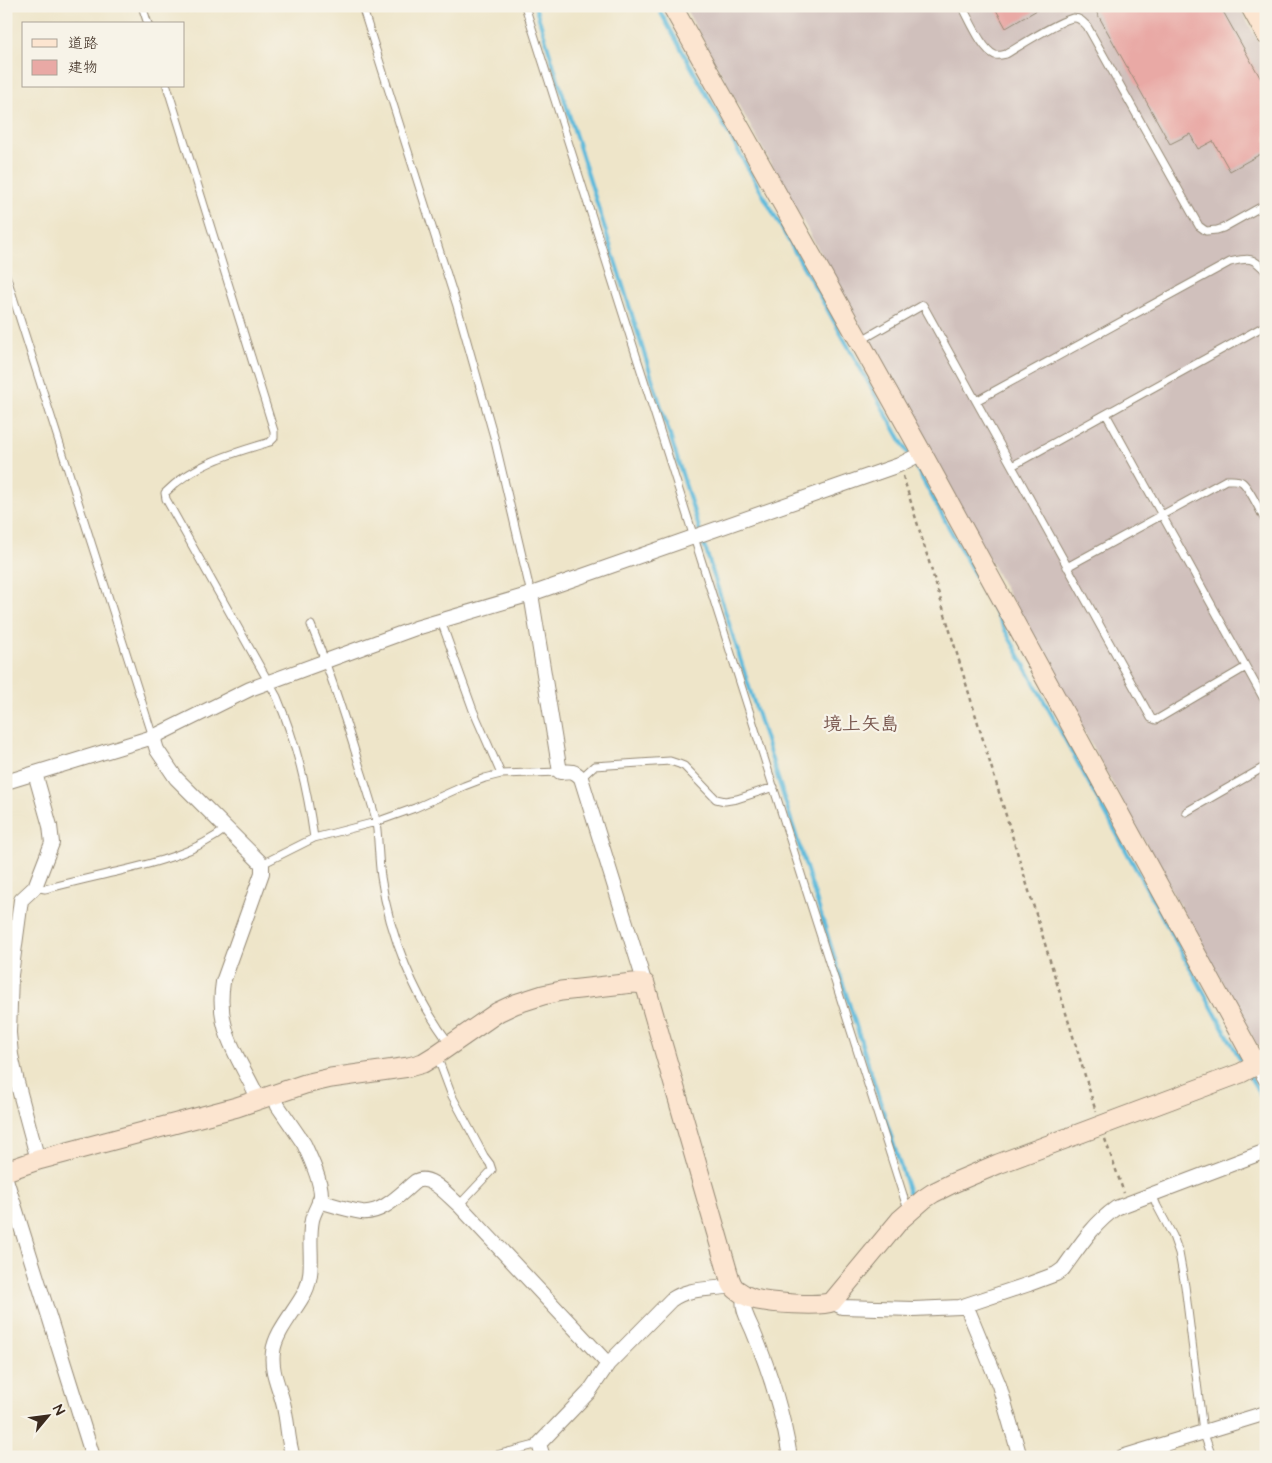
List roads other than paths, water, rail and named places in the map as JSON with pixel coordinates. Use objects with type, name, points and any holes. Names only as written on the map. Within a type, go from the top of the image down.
[{"type":"street","points":[[541,1450],[608,1364],[671,1300],[680,1294],[696,1290],[720,1288],[738,1290],[765,1301],[815,1305],[827,1304],[832,1302],[890,1232],[911,1210],[929,1196],[969,1176],[1100,1125],[1256,1069],[922,453],[672,6]]},
{"type":"street","points":[[1250,6],[1266,34]]},
{"type":"street","points":[[6,782],[153,737],[250,689],[326,660],[441,621],[531,594],[899,465],[922,453]]},
{"type":"street","points":[[531,594],[560,772],[570,771],[577,773],[581,778],[645,984],[722,1254],[738,1290],[779,1402],[790,1457]]},
{"type":"street","points":[[153,737],[157,750],[176,778],[262,864],[262,873],[223,982],[220,997],[228,1040],[267,1098],[278,1106],[307,1150],[320,1187],[319,1202],[312,1218],[312,1264],[308,1283],[299,1302],[280,1332],[272,1353],[273,1368],[286,1412],[289,1444],[293,1457]]},
{"type":"street","points":[[35,774],[50,826],[52,843],[35,887],[21,900],[10,961],[8,1021],[11,1055],[38,1160]]},
{"type":"street","points":[[6,1171],[38,1160],[267,1098],[305,1084],[422,1063],[498,1012],[529,999],[561,991],[633,983],[645,984]]},
{"type":"street","points":[[832,1302],[842,1307],[912,1309],[960,1306],[1020,1288],[1056,1274],[1063,1269],[1093,1228],[1103,1217],[1116,1208],[1266,1151]]},
{"type":"street","points":[[319,1202],[369,1212],[385,1206],[421,1178],[426,1179],[459,1205],[608,1364]]},
{"type":"street","points":[[6,1180],[93,1457]]},
{"type":"street","points":[[966,1304],[999,1385],[1020,1457]]},
{"type":"street","points":[[1122,1457],[1266,1413]]},
{"type":"lane","points":[[142,6],[147,22]]},
{"type":"lane","points":[[362,6],[457,306],[494,437],[531,594]]},
{"type":"lane","points":[[525,6],[905,1201],[911,1210]]},
{"type":"lane","points":[[962,6],[984,45],[989,52],[997,56],[1006,54],[1062,22],[1073,18],[1080,20],[1087,26],[1199,226],[1206,232],[1223,228],[1266,204]]},
{"type":"lane","points":[[168,88],[274,432],[274,438],[270,442],[228,454],[201,467],[177,482],[165,493],[169,506],[277,697],[290,728],[303,772],[314,838]]},
{"type":"lane","points":[[976,401],[1230,262],[1247,258],[1254,261],[1266,272]]},
{"type":"lane","points":[[6,274],[153,737]]},
{"type":"lane","points":[[859,342],[923,305],[1151,718],[1156,720],[1246,667]]},
{"type":"lane","points":[[1012,466],[1266,325]]},
{"type":"lane","points":[[1106,414],[1266,703]]},
{"type":"lane","points":[[1067,567],[1226,480],[1242,481],[1266,522]]},
{"type":"lane","points":[[441,621],[473,710],[501,774]]},
{"type":"lane","points":[[310,625],[326,660],[376,822],[381,878],[403,960],[435,1023],[443,1050],[452,1096],[492,1170],[459,1205]]},
{"type":"lane","points":[[581,778],[594,766],[670,762],[684,766],[716,799],[725,801],[737,799],[774,787]]},
{"type":"lane","points":[[1186,812],[1266,766]]},
{"type":"lane","points":[[262,864],[314,838],[376,822],[415,808],[485,778],[501,774],[560,772]]},
{"type":"lane","points":[[35,887],[45,889],[155,863],[192,850],[227,828]]},
{"type":"lane","points":[[1152,1194],[1173,1236],[1179,1253],[1204,1431],[1212,1457]]},
{"type":"lane","points":[[489,1457],[541,1450]]},
{"type":"waterway","points":[[535,6],[700,531]]},
{"type":"waterway","points":[[657,6],[918,471],[1244,1066]]},
{"type":"waterway","points":[[702,538],[909,1193]]},
{"type":"waterway","points":[[1249,1075],[1266,1105]]},
{"type":"district","name":"境上矢島","points":[[861,724]]}]
